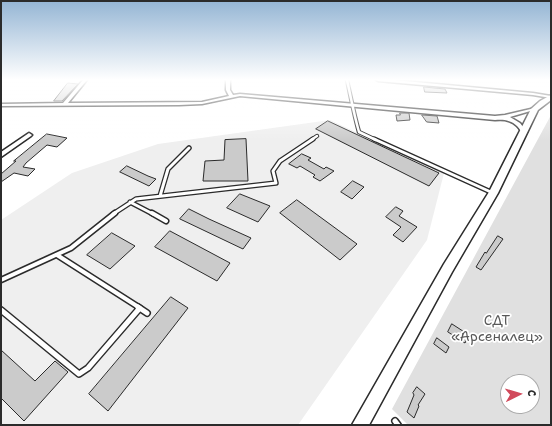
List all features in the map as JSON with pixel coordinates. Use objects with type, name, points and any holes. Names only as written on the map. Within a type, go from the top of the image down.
[{"type":"street","points":[[65,104],[68,100]]},
{"type":"street","points":[[1,105],[179,104],[202,103],[215,100]]},
{"type":"street","points":[[301,100],[508,118],[518,124],[524,132]]},
{"type":"street","points":[[360,425],[448,268],[493,193],[535,109],[546,100]]},
{"type":"street","points":[[508,118],[521,112],[535,109]]},
{"type":"street","points":[[1,155],[29,134]]},
{"type":"lane","points":[[352,100],[356,124],[361,133],[493,193]]},
{"type":"lane","points":[[1,280],[79,244],[130,202],[160,196],[276,183],[273,171],[280,160],[317,136]]},
{"type":"lane","points":[[160,196],[168,169],[188,148]]},
{"type":"lane","points":[[130,202],[166,221]]},
{"type":"lane","points":[[57,255],[147,313]]},
{"type":"lane","points":[[1,310],[79,374],[88,368],[139,309]]},
{"type":"shaded area","points":[[330,120],[444,173],[427,240],[298,425],[1,425],[1,220],[72,173],[158,144]]},
{"type":"green space","name":"СДТ «Арсеналец»","points":[[551,115],[551,425],[408,425],[392,409]]},
{"type":"building","points":[[400,113],[409,113],[410,120],[397,121],[396,115],[400,115]]},
{"type":"building","points":[[422,115],[437,116],[439,123],[427,122]]},
{"type":"building","points":[[328,121],[439,173],[429,186],[316,129]]},
{"type":"building","points":[[47,134],[67,138],[57,147],[47,145],[26,163],[23,167],[35,169],[28,176],[14,173],[1,182],[1,174],[16,161],[14,161]]},
{"type":"building","points":[[246,139],[248,181],[203,181],[205,161],[224,160],[225,140]]},
{"type":"building","points":[[302,154],[311,158],[308,160],[324,169],[326,167],[334,171],[320,181],[313,177],[315,175],[300,166],[297,168],[289,164]]},
{"type":"building","points":[[127,166],[156,179],[149,186],[120,172]]},
{"type":"building","points":[[353,181],[364,187],[352,199],[341,192]]},
{"type":"building","points":[[240,194],[270,206],[258,222],[227,208]]},
{"type":"building","points":[[297,200],[357,244],[340,260],[280,213]]},
{"type":"building","points":[[396,207],[403,211],[399,216],[417,227],[403,242],[393,235],[401,227],[386,217]]},
{"type":"building","points":[[189,209],[251,238],[243,249],[180,219]]},
{"type":"building","points":[[170,231],[230,263],[217,281],[155,247]]},
{"type":"building","points":[[112,233],[135,246],[110,269],[87,255]]},
{"type":"building","points":[[498,236],[503,239],[481,270],[476,267],[485,252],[486,253]]},
{"type":"building","points":[[171,297],[188,308],[108,411],[89,394]]},
{"type":"building","points":[[452,324],[469,335],[465,343],[448,332]]},
{"type":"building","points":[[437,338],[449,347],[446,353],[434,344]]},
{"type":"building","points":[[1,350],[35,381],[55,361],[68,372],[24,421],[1,398]]},
{"type":"building","points":[[417,387],[425,394],[418,405],[419,406],[414,418],[407,412],[414,395],[413,393]]}]
